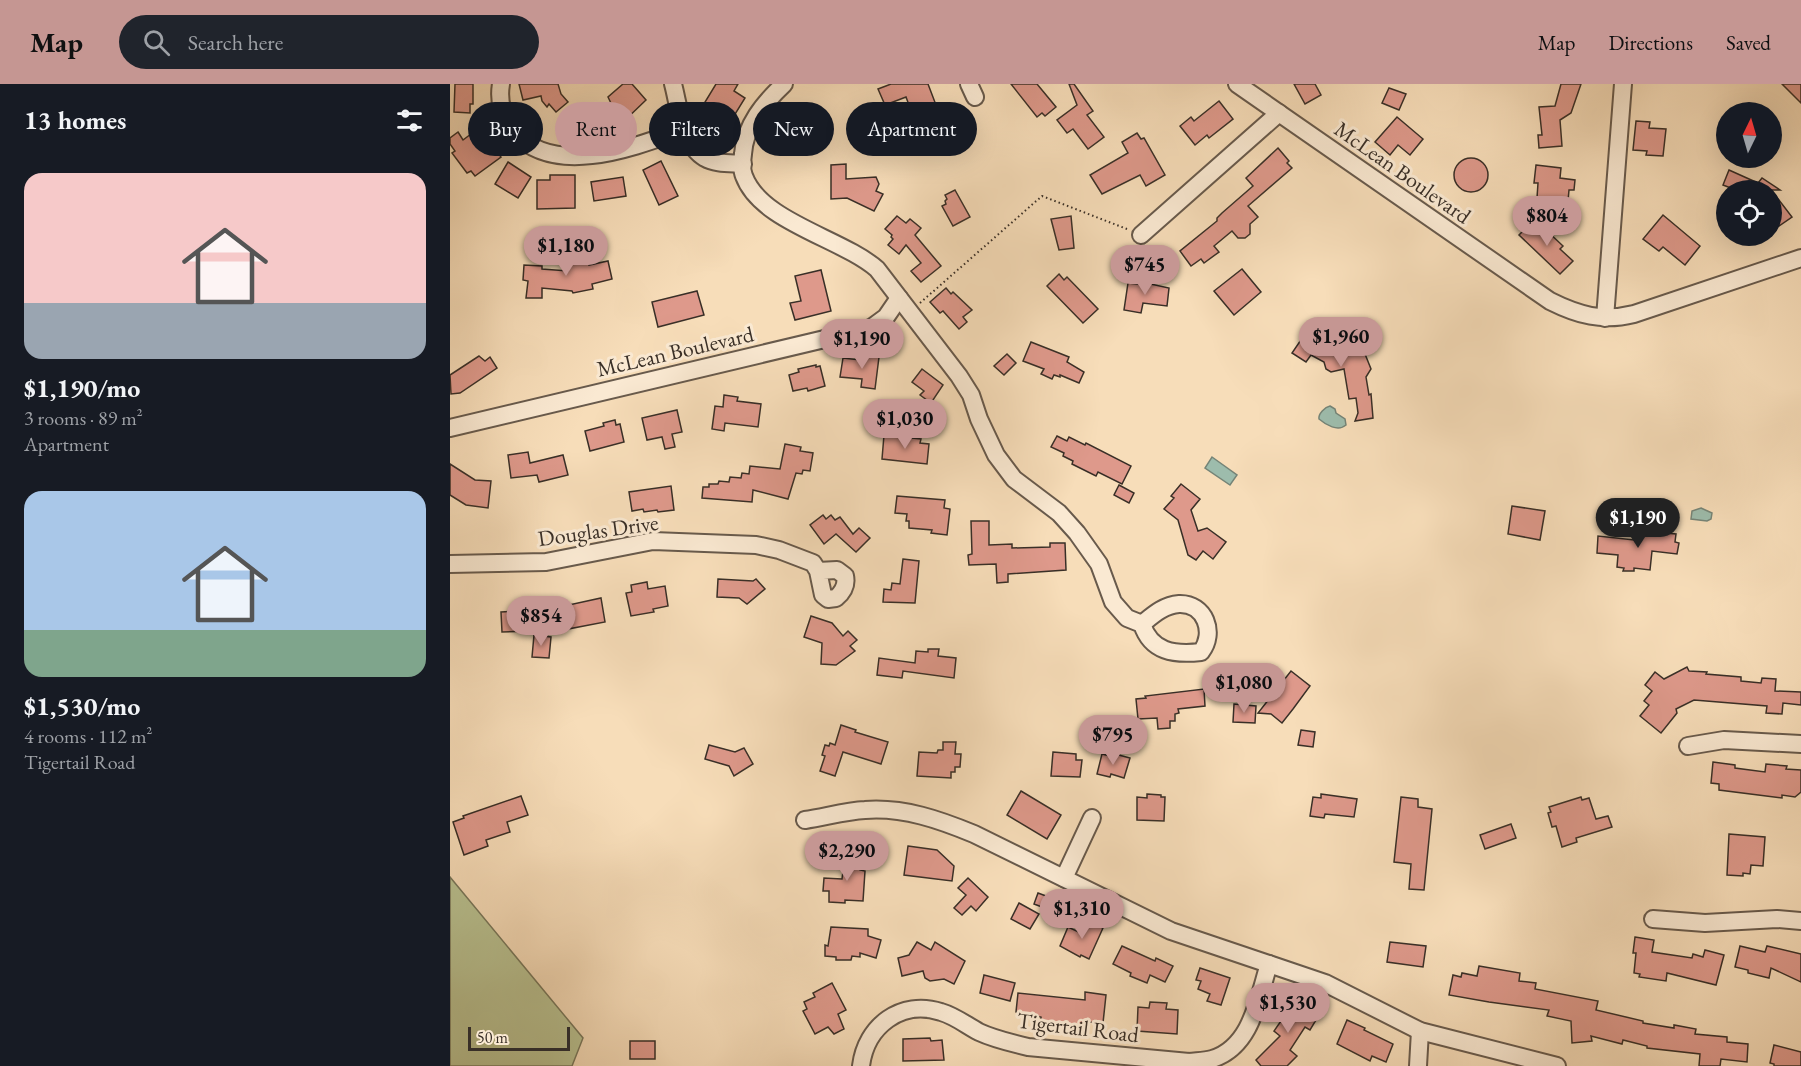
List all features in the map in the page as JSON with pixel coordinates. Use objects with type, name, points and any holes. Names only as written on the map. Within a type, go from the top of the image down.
[{"type":"street","points":[[501,84],[501,104],[504,117],[512,129],[523,142],[554,155],[574,156],[607,152],[649,142]]},
{"type":"street","points":[[673,84],[678,102]]},
{"type":"street","points":[[784,84],[762,106],[746,138],[742,164],[745,179],[761,202],[782,217],[864,258],[877,269],[959,376],[971,395],[996,455],[1014,479],[1059,513],[1077,533],[1099,564],[1113,603],[1127,618],[1142,624]]},
{"type":"street","name":"McLean Boulevard","points":[[1237,84],[1550,301],[1587,317],[1620,318],[1801,258]]},
{"type":"street","points":[[1605,318],[1623,84]]},
{"type":"street","points":[[1141,235],[1279,113]]},
{"type":"street","points":[[703,156],[742,164]]},
{"type":"street","name":"McLean Boulevard","points":[[450,428],[871,328],[886,317],[899,298]]},
{"type":"street","name":"Douglas Drive","points":[[450,564],[546,562],[653,541],[756,545],[799,556],[813,563],[818,571]]},
{"type":"street","points":[[1688,746],[1724,740],[1801,744]]},
{"type":"street","points":[[806,820],[866,810],[892,810],[943,821],[1171,931],[1325,983],[1420,1031],[1557,1066]]},
{"type":"street","points":[[1064,878],[1092,818]]},
{"type":"street","points":[[1653,919],[1705,923],[1777,919],[1801,921]]},
{"type":"street","name":"Tigertail Road","points":[[861,1066],[864,1049],[871,1035],[882,1022],[901,1013],[926,1009],[941,1012],[1002,1041],[1028,1047],[1189,1062],[1211,1060],[1240,1042],[1248,1027],[1269,964]]},
{"type":"street","points":[[1418,1066],[1420,1031]]},
{"type":"path","points":[[909,313],[1042,196],[1141,235]]},
{"type":"green space","points":[[450,877],[583,1038],[572,1066],[450,1066]]},
{"type":"shaded area","points":[[1330,406],[1345,419],[1346,425],[1336,428],[1319,419],[1322,411]]},
{"type":"shaded area","points":[[1212,457],[1237,475],[1230,485],[1205,468]]},
{"type":"shaded area","points":[[1701,508],[1712,513],[1711,519],[1707,521],[1691,519],[1692,511]]},
{"type":"building","points":[[455,84],[473,84],[473,102],[468,102],[468,113],[454,112]]},
{"type":"building","points":[[519,84],[558,84],[561,94],[568,102],[555,102],[555,111],[549,104],[547,107],[541,96],[523,100]]},
{"type":"building","points":[[623,84],[632,84],[646,100],[637,109],[637,102],[610,102],[608,97]]},
{"type":"building","points":[[716,84],[738,84],[734,91],[745,98],[741,104],[741,102],[705,102]]},
{"type":"building","points":[[891,84],[928,84],[935,102],[908,102],[906,97],[893,102],[884,102],[878,89]]},
{"type":"building","points":[[1011,84],[1037,84],[1056,107],[1045,116],[1042,113],[1037,117]]},
{"type":"building","points":[[1069,84],[1074,84],[1093,111],[1087,115],[1104,137],[1088,149],[1073,129],[1067,133],[1057,120],[1077,105]]},
{"type":"building","points":[[1294,84],[1315,84],[1321,95],[1305,104]]},
{"type":"building","points":[[1561,84],[1581,84],[1571,113],[1560,120],[1562,146],[1539,148],[1538,135],[1542,135],[1539,107],[1555,106]]},
{"type":"building","points":[[1782,84],[1801,84],[1801,103]]},
{"type":"building","points":[[1389,88],[1406,94],[1399,110],[1382,103]]},
{"type":"building","points":[[1219,101],[1233,119],[1209,138],[1207,135],[1195,145],[1180,126],[1191,117],[1194,121]]},
{"type":"building","points":[[1397,117],[1423,139],[1410,155],[1398,145],[1390,155],[1375,142]]},
{"type":"building","points":[[1636,121],[1650,122],[1649,128],[1666,129],[1663,156],[1646,155],[1647,151],[1633,150]]},
{"type":"building","points":[[458,132],[463,140],[468,136],[468,156],[501,157],[475,176],[471,171],[467,173],[452,153],[455,151],[450,144],[450,138]]},
{"type":"building","points":[[1137,133],[1141,139],[1144,138],[1165,175],[1146,186],[1140,175],[1102,194],[1090,175],[1128,153],[1122,142]]},
{"type":"building","points":[[1278,148],[1292,168],[1248,206],[1258,217],[1250,224],[1250,234],[1245,238],[1238,238],[1232,231],[1214,246],[1219,252],[1204,263],[1201,259],[1191,266],[1180,251],[1217,221],[1222,213],[1253,186],[1246,178]]},
{"type":"building","points":[[1471,158],[1483,163],[1488,175],[1483,187],[1471,192],[1459,187],[1454,175],[1459,163]]},
{"type":"building","points":[[661,161],[678,196],[659,205],[643,170]]},
{"type":"building","points":[[508,162],[531,177],[518,198],[495,184]]},
{"type":"building","points":[[846,164],[846,179],[876,177],[879,184],[876,191],[883,194],[874,211],[847,198],[831,199],[831,165]]},
{"type":"building","points":[[1536,165],[1561,168],[1560,178],[1575,180],[1574,190],[1569,190],[1567,212],[1549,210],[1550,199],[1537,198],[1538,183],[1534,183]]},
{"type":"building","points":[[1729,170],[1751,180],[1725,180]]},
{"type":"building","points":[[550,175],[575,175],[575,208],[537,209],[537,180],[550,180]]},
{"type":"building","points":[[623,177],[626,196],[594,201],[591,182]]},
{"type":"building","points":[[955,190],[970,217],[953,226],[942,206],[946,204],[945,195]]},
{"type":"building","points":[[1782,204],[1792,217],[1782,224]]},
{"type":"building","points":[[1663,215],[1700,246],[1685,265],[1663,247],[1659,251],[1643,239]]},
{"type":"building","points":[[897,216],[906,223],[910,219],[921,228],[915,235],[941,266],[921,282],[911,271],[921,263],[906,245],[899,254],[888,245],[893,239],[885,229]]},
{"type":"building","points":[[1071,216],[1074,248],[1059,250],[1051,219]]},
{"type":"building","points":[[1532,222],[1547,236],[1547,231],[1563,246],[1560,249],[1573,261],[1560,274],[1519,235]]},
{"type":"building","points":[[586,254],[589,265],[608,261],[612,279],[592,284],[593,289],[573,293],[572,291],[542,288],[542,298],[526,298],[528,281],[523,280],[524,265],[568,271],[565,259]]},
{"type":"building","points":[[1242,269],[1261,292],[1234,315],[1214,291]]},
{"type":"building","points":[[821,270],[831,311],[795,320],[790,303],[801,301],[795,276]]},
{"type":"building","points":[[1059,274],[1064,280],[1067,277],[1098,309],[1083,323],[1047,286]]},
{"type":"building","points":[[1137,281],[1169,288],[1167,306],[1143,303],[1141,313],[1124,310],[1128,283],[1137,284]]},
{"type":"building","points":[[946,288],[972,310],[963,317],[967,322],[959,329],[943,311],[940,313],[930,302]]},
{"type":"building","points":[[697,291],[704,315],[658,327],[652,302]]},
{"type":"building","points":[[1307,331],[1316,337],[1318,334],[1339,345],[1341,343],[1352,346],[1365,354],[1371,369],[1366,377],[1369,395],[1371,394],[1373,418],[1355,421],[1358,413],[1356,398],[1349,399],[1344,369],[1331,372],[1326,369],[1324,362],[1311,355],[1306,362],[1292,353]]},
{"type":"building","points":[[1031,342],[1069,357],[1067,362],[1084,372],[1079,383],[1060,375],[1060,377],[1054,375],[1052,379],[1041,374],[1044,369],[1023,361]]},
{"type":"building","points":[[1007,354],[1016,363],[1004,375],[994,366]]},
{"type":"building","points":[[860,355],[879,357],[875,389],[861,387],[862,379],[840,377],[843,358],[860,360]]},
{"type":"building","points":[[479,356],[485,361],[490,357],[497,368],[460,393],[451,394],[450,375]]},
{"type":"building","points":[[816,365],[816,367],[820,366],[825,386],[808,391],[807,388],[793,391],[789,375],[799,372],[798,369]]},
{"type":"building","points":[[922,369],[943,385],[931,403],[920,395],[924,391],[912,382]]},
{"type":"building","points":[[724,395],[738,397],[737,401],[761,404],[758,427],[725,423],[724,431],[712,429],[715,406],[723,407]]},
{"type":"building","points":[[677,410],[682,432],[672,434],[675,447],[665,449],[662,437],[647,440],[642,418]]},
{"type":"building","points":[[615,420],[616,425],[620,424],[624,442],[590,451],[585,431],[604,426],[603,423]]},
{"type":"building","points":[[884,435],[921,439],[920,443],[929,444],[927,464],[882,459]]},
{"type":"building","points":[[1057,436],[1067,441],[1069,437],[1085,445],[1086,443],[1131,466],[1122,484],[1098,472],[1096,476],[1072,464],[1073,461],[1063,456],[1064,453],[1051,447]]},
{"type":"building","points":[[785,444],[801,447],[800,451],[813,453],[810,471],[803,470],[802,474],[796,473],[788,499],[753,490],[752,502],[702,498],[703,487],[718,484],[719,481],[729,482],[730,477],[741,478],[742,473],[749,474],[750,466],[780,469]]},
{"type":"building","points":[[528,452],[530,463],[563,455],[568,475],[539,482],[537,475],[511,478],[508,455]]},
{"type":"building","points":[[450,464],[475,480],[491,481],[488,508],[466,505],[450,495]]},
{"type":"building","points":[[1181,484],[1200,499],[1191,510],[1198,531],[1207,528],[1226,542],[1213,559],[1203,551],[1196,560],[1188,555],[1178,520],[1164,509],[1174,498],[1171,496]]},
{"type":"building","points":[[1119,485],[1134,493],[1129,503],[1114,495]]},
{"type":"building","points":[[671,486],[674,510],[632,511],[629,492]]},
{"type":"building","points":[[897,496],[945,500],[944,508],[950,509],[947,535],[931,533],[932,530],[909,528],[909,521],[906,521],[907,514],[895,513]]},
{"type":"building","points":[[1512,506],[1545,511],[1540,540],[1508,534]]},
{"type":"building","points":[[823,515],[826,519],[831,515],[835,520],[840,517],[853,534],[859,528],[870,538],[856,552],[836,534],[824,544],[810,525]]},
{"type":"building","points":[[971,521],[989,521],[989,545],[1012,544],[1012,548],[1050,547],[1050,543],[1065,543],[1066,570],[1008,574],[1008,582],[997,583],[996,564],[969,565],[968,555],[972,554]]},
{"type":"building","points":[[1635,530],[1676,534],[1675,542],[1679,543],[1677,554],[1652,551],[1650,570],[1634,568],[1634,571],[1623,571],[1624,568],[1617,567],[1618,555],[1597,553],[1598,536],[1634,540]]},
{"type":"building","points":[[903,559],[919,561],[915,603],[883,602],[884,589],[891,590],[892,583],[900,584]]},
{"type":"building","points":[[718,579],[753,581],[756,579],[765,589],[747,604],[739,598],[717,597]]},
{"type":"building","points":[[647,582],[648,589],[665,586],[668,606],[653,609],[654,612],[631,616],[626,593],[632,592],[631,585]]},
{"type":"building","points":[[601,598],[605,622],[568,629],[564,606]]},
{"type":"building","points":[[532,610],[533,631],[502,632],[501,612]]},
{"type":"building","points":[[811,616],[832,623],[843,636],[848,631],[857,640],[850,646],[855,651],[836,665],[821,664],[822,643],[804,637]]},
{"type":"building","points":[[534,635],[551,637],[549,658],[532,657]]},
{"type":"building","points":[[928,649],[939,649],[938,656],[956,658],[954,678],[903,671],[902,678],[877,675],[879,658],[915,663],[916,651],[928,652]]},
{"type":"building","points":[[1687,667],[1689,671],[1741,677],[1741,681],[1761,683],[1762,678],[1776,679],[1775,691],[1801,692],[1801,705],[1783,703],[1782,714],[1766,713],[1767,706],[1694,700],[1676,709],[1677,713],[1661,733],[1640,716],[1649,705],[1644,701],[1652,691],[1645,685],[1655,672],[1664,679]]},
{"type":"building","points":[[1291,671],[1310,686],[1282,723],[1271,714],[1258,713]]},
{"type":"building","points":[[1204,689],[1205,706],[1178,709],[1179,713],[1175,714],[1175,721],[1170,721],[1170,728],[1158,729],[1157,718],[1138,719],[1136,699]]},
{"type":"building","points":[[1234,704],[1256,706],[1255,723],[1233,722]]},
{"type":"building","points":[[841,725],[856,730],[855,732],[888,742],[881,764],[843,752],[835,776],[820,771],[825,756],[822,755],[825,745],[829,746],[830,743],[835,745]]},
{"type":"building","points":[[1301,730],[1315,732],[1313,747],[1298,745]]},
{"type":"building","points":[[943,742],[956,742],[955,754],[961,754],[960,767],[955,767],[955,772],[951,772],[951,778],[917,776],[919,752],[937,753],[938,750],[943,750]]},
{"type":"building","points":[[709,745],[735,752],[744,748],[753,764],[734,776],[729,766],[705,759]]},
{"type":"building","points":[[1053,752],[1076,754],[1076,760],[1082,760],[1080,777],[1051,776]]},
{"type":"building","points":[[1102,754],[1114,757],[1115,754],[1130,758],[1124,778],[1111,774],[1110,777],[1097,774]]},
{"type":"building","points":[[1713,762],[1765,772],[1766,764],[1801,770],[1801,792],[1795,797],[1782,795],[1782,798],[1719,790],[1719,784],[1711,783]]},
{"type":"building","points":[[1021,791],[1061,815],[1047,839],[1007,815]]},
{"type":"building","points":[[1147,794],[1165,797],[1164,821],[1137,820],[1137,797],[1147,798]]},
{"type":"building","points":[[1321,794],[1357,799],[1354,817],[1325,814],[1324,818],[1310,816],[1313,797],[1321,798]]},
{"type":"building","points":[[521,796],[528,815],[507,822],[510,832],[486,840],[488,846],[464,855],[453,822],[464,818],[463,816]]},
{"type":"building","points":[[1401,797],[1418,799],[1418,807],[1432,809],[1424,890],[1409,889],[1411,864],[1394,862]]},
{"type":"building","points":[[1581,797],[1582,800],[1589,798],[1596,819],[1608,816],[1612,827],[1576,838],[1577,842],[1562,847],[1556,826],[1552,827],[1548,813],[1551,812],[1549,807]]},
{"type":"building","points":[[1511,824],[1516,838],[1485,849],[1480,835]]},
{"type":"building","points":[[1729,834],[1765,837],[1763,866],[1751,865],[1750,874],[1743,873],[1743,876],[1727,875]]},
{"type":"building","points":[[908,846],[937,850],[954,866],[952,881],[904,875]]},
{"type":"building","points":[[845,855],[861,856],[860,870],[865,871],[863,901],[829,902],[829,891],[823,891],[824,878],[842,879]]},
{"type":"building","points":[[968,878],[988,897],[976,911],[971,906],[962,915],[954,908],[966,895],[958,888]]},
{"type":"building","points":[[1038,893],[1054,899],[1050,910],[1034,904]]},
{"type":"building","points":[[1019,903],[1039,914],[1030,929],[1011,919]]},
{"type":"building","points":[[1088,922],[1103,928],[1089,959],[1081,955],[1080,957],[1060,946],[1068,927],[1083,934]]},
{"type":"building","points":[[831,927],[868,929],[868,936],[881,940],[876,958],[860,953],[860,957],[852,956],[851,960],[836,960],[836,957],[825,956],[825,945],[828,946]]},
{"type":"building","points":[[1635,937],[1654,940],[1652,952],[1692,958],[1693,954],[1703,957],[1705,950],[1724,955],[1716,985],[1667,973],[1666,981],[1639,977],[1640,974],[1634,973]]},
{"type":"building","points":[[917,942],[931,950],[935,942],[965,961],[954,984],[944,979],[930,981],[925,978],[923,971],[902,976],[898,958],[909,955]]},
{"type":"building","points":[[1390,942],[1426,946],[1423,967],[1387,962]]},
{"type":"building","points":[[1122,946],[1155,961],[1156,958],[1173,966],[1165,982],[1150,975],[1147,983],[1130,976],[1131,973],[1113,964]]},
{"type":"building","points":[[1740,946],[1765,952],[1767,946],[1801,954],[1801,982],[1771,968],[1769,978],[1735,967]]},
{"type":"building","points":[[1479,966],[1520,973],[1519,981],[1536,983],[1535,989],[1598,1001],[1596,1010],[1643,1021],[1643,1023],[1696,1029],[1695,1034],[1727,1037],[1727,1042],[1748,1044],[1747,1062],[1721,1059],[1720,1066],[1699,1066],[1700,1054],[1647,1048],[1647,1046],[1623,1040],[1622,1044],[1591,1036],[1592,1041],[1572,1043],[1571,1021],[1547,1016],[1549,1010],[1449,995],[1453,975],[1461,977],[1462,973],[1477,976]]},
{"type":"building","points":[[1200,968],[1230,978],[1221,1005],[1207,1001],[1210,994],[1198,989],[1201,981],[1196,980]]},
{"type":"building","points":[[984,975],[1015,983],[1010,1001],[980,993]]},
{"type":"building","points":[[832,983],[846,1010],[838,1014],[844,1029],[834,1034],[828,1027],[815,1034],[803,1011],[807,1009],[804,1002],[815,997],[813,993]]},
{"type":"building","points":[[1085,992],[1106,995],[1103,1023],[1087,1022],[1083,1028],[1041,1025],[1041,1017],[1016,1012],[1018,993],[1085,1000]]},
{"type":"building","points":[[1290,996],[1319,1015],[1310,1030],[1305,1027],[1290,1050],[1297,1056],[1287,1066],[1261,1066],[1256,1060],[1280,1036],[1274,1031],[1281,1021],[1277,1018]]},
{"type":"building","points":[[1150,1002],[1167,1003],[1166,1009],[1178,1010],[1177,1034],[1137,1031],[1138,1007],[1149,1008]]},
{"type":"building","points":[[1347,1020],[1393,1044],[1386,1062],[1372,1056],[1370,1061],[1337,1044]]},
{"type":"building","points":[[930,1038],[931,1041],[942,1040],[944,1060],[903,1061],[903,1039]]},
{"type":"building","points":[[630,1041],[655,1041],[655,1059],[630,1059]]},
{"type":"building","points":[[1774,1045],[1801,1052],[1801,1066],[1774,1066],[1770,1063]]}]
